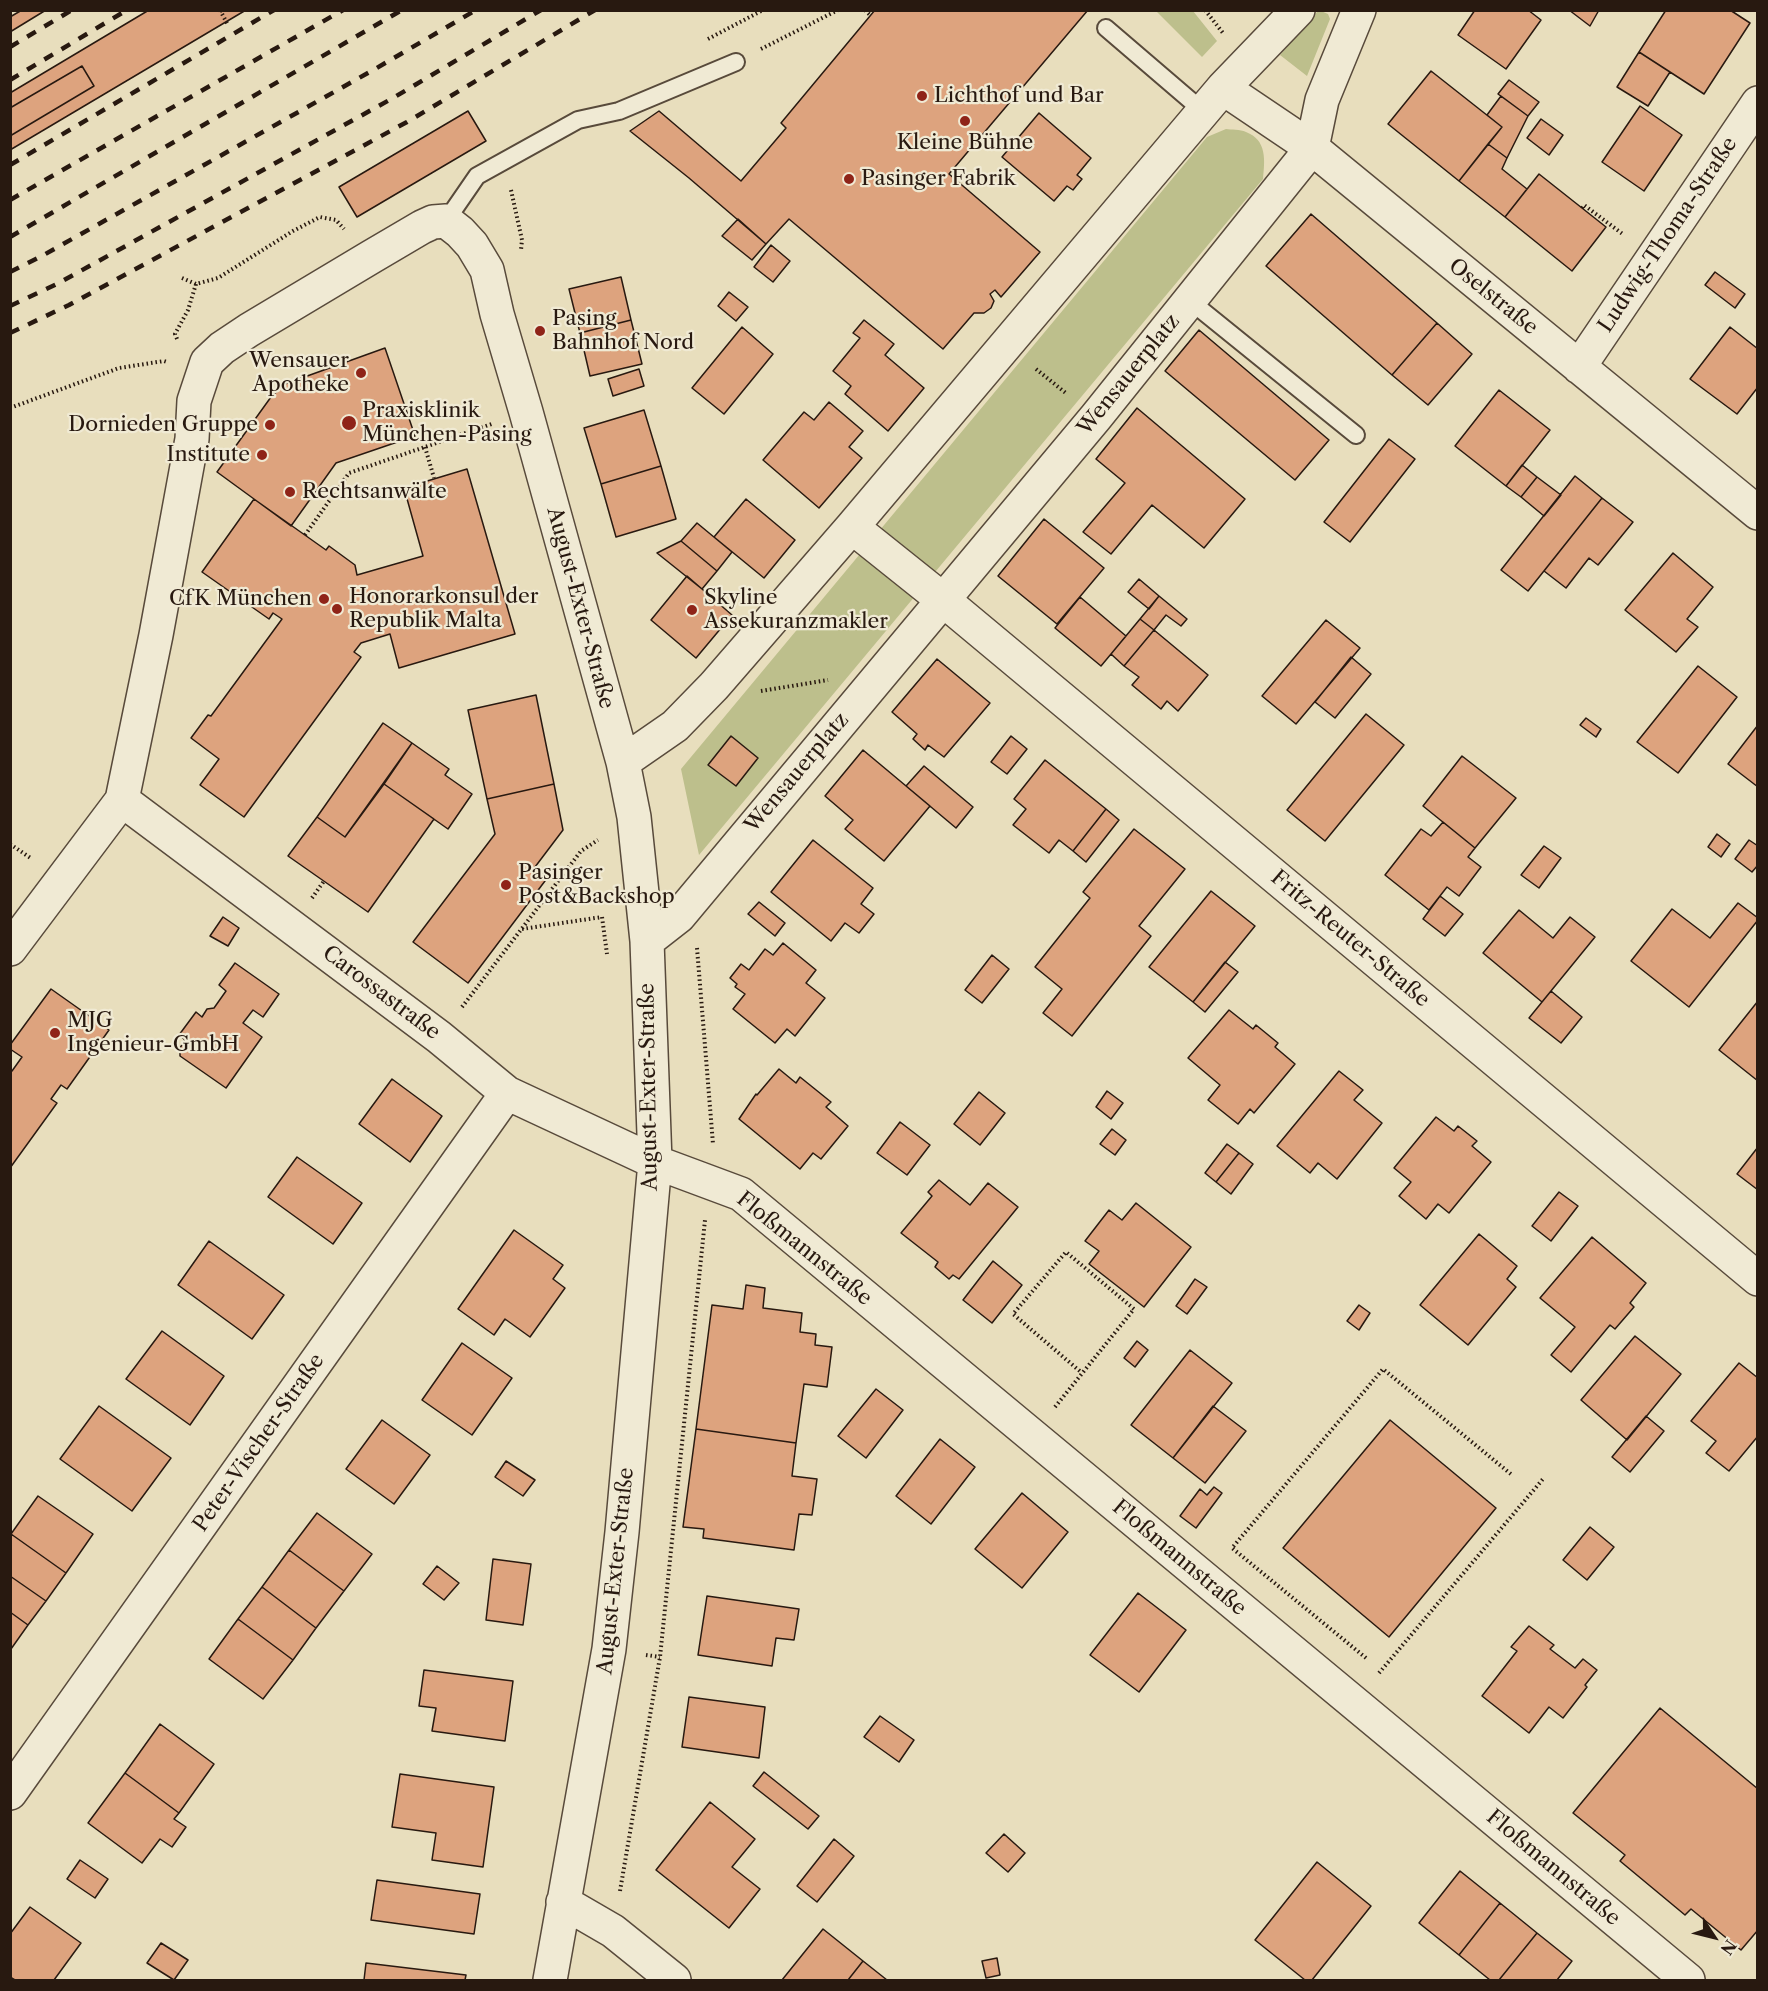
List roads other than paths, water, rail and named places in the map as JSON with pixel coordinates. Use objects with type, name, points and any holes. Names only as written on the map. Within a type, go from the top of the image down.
[{"type":"street","points":[[623,762],[675,726],[714,686],[1213,100],[1298,10]]},
{"type":"street","points":[[1312,148],[1322,100],[1359,10]]},
{"type":"street","name":"Oselstraße","points":[[1213,100],[1312,148],[1758,513]]},
{"type":"street","name":"Ludwig-Thoma-Straße","points":[[1580,367],[1758,103]]},
{"type":"street","name":"Wensauerplatz","points":[[647,941],[679,916],[1096,417],[1312,148]]},
{"type":"street","points":[[10,949],[122,800],[156,635],[192,439],[194,401],[207,362],[222,348],[249,330],[422,227],[433,222],[446,221]]},
{"type":"street","name":"August-Exter-Straße","points":[[446,221],[480,250],[487,270],[497,314],[623,762],[634,817],[647,941],[655,1162],[622,1532],[609,1649],[550,1980]]},
{"type":"street","points":[[852,526],[942,599]]},
{"type":"street","name":"Fritz-Reuter-Straße","points":[[942,599],[1758,1279]]},
{"type":"street","name":"Carossastraße","points":[[122,800],[439,1036],[507,1094],[655,1162]]},
{"type":"street","name":"Peter-Vischer-Straße","points":[[10,1793],[507,1094]]},
{"type":"street","name":"Floßmannstraße","points":[[655,1162],[741,1194],[1688,1980]]},
{"type":"street","points":[[563,1902],[613,1931],[674,1980]]},
{"type":"lane","points":[[1106,28],[1213,100]]},
{"type":"lane","points":[[446,221],[477,176],[578,120],[619,111],[736,62]]},
{"type":"lane","points":[[1189,300],[1356,435]]},
{"type":"railway","points":[[10,47],[72,10]]},
{"type":"railway","points":[[10,80],[127,10]]},
{"type":"railway","points":[[10,165],[274,10]]},
{"type":"railway","points":[[10,200],[343,10]]},
{"type":"railway","points":[[10,237],[402,10]]},
{"type":"railway","points":[[10,272],[375,69],[476,10]]},
{"type":"railway","points":[[10,306],[57,284],[393,98],[541,10]]},
{"type":"railway","points":[[10,333],[69,305],[407,122],[595,10]]},
{"type":"place","name":"Lichthof und Bar","points":[[922,96]]},
{"type":"place","name":"Kleine Bühne","points":[[965,121]]},
{"type":"place","name":"Pasinger Fabrik","points":[[849,179]]},
{"type":"place","name":"Pasing Bahnhof Nord","points":[[540,331]]},
{"type":"place","name":"Wensauer Apotheke","points":[[361,373]]},
{"type":"place","name":"Praxisklinik München-Pasing","points":[[349,423]]},
{"type":"place","name":"Dornieden Gruppe","points":[[270,425]]},
{"type":"place","name":"Institute","points":[[262,455]]},
{"type":"place","name":"Rechtsanwälte","points":[[290,492]]},
{"type":"place","name":"CfK München","points":[[324,599]]},
{"type":"place","name":"Honorarkonsul der Republik Malta","points":[[337,609]]},
{"type":"place","name":"Skyline Assekuranzmakler","points":[[692,610]]},
{"type":"place","name":"Pasinger Post&Backshop","points":[[506,885]]},
{"type":"place","name":"MJG Ingenieur-GmbH","points":[[55,1033]]}]
